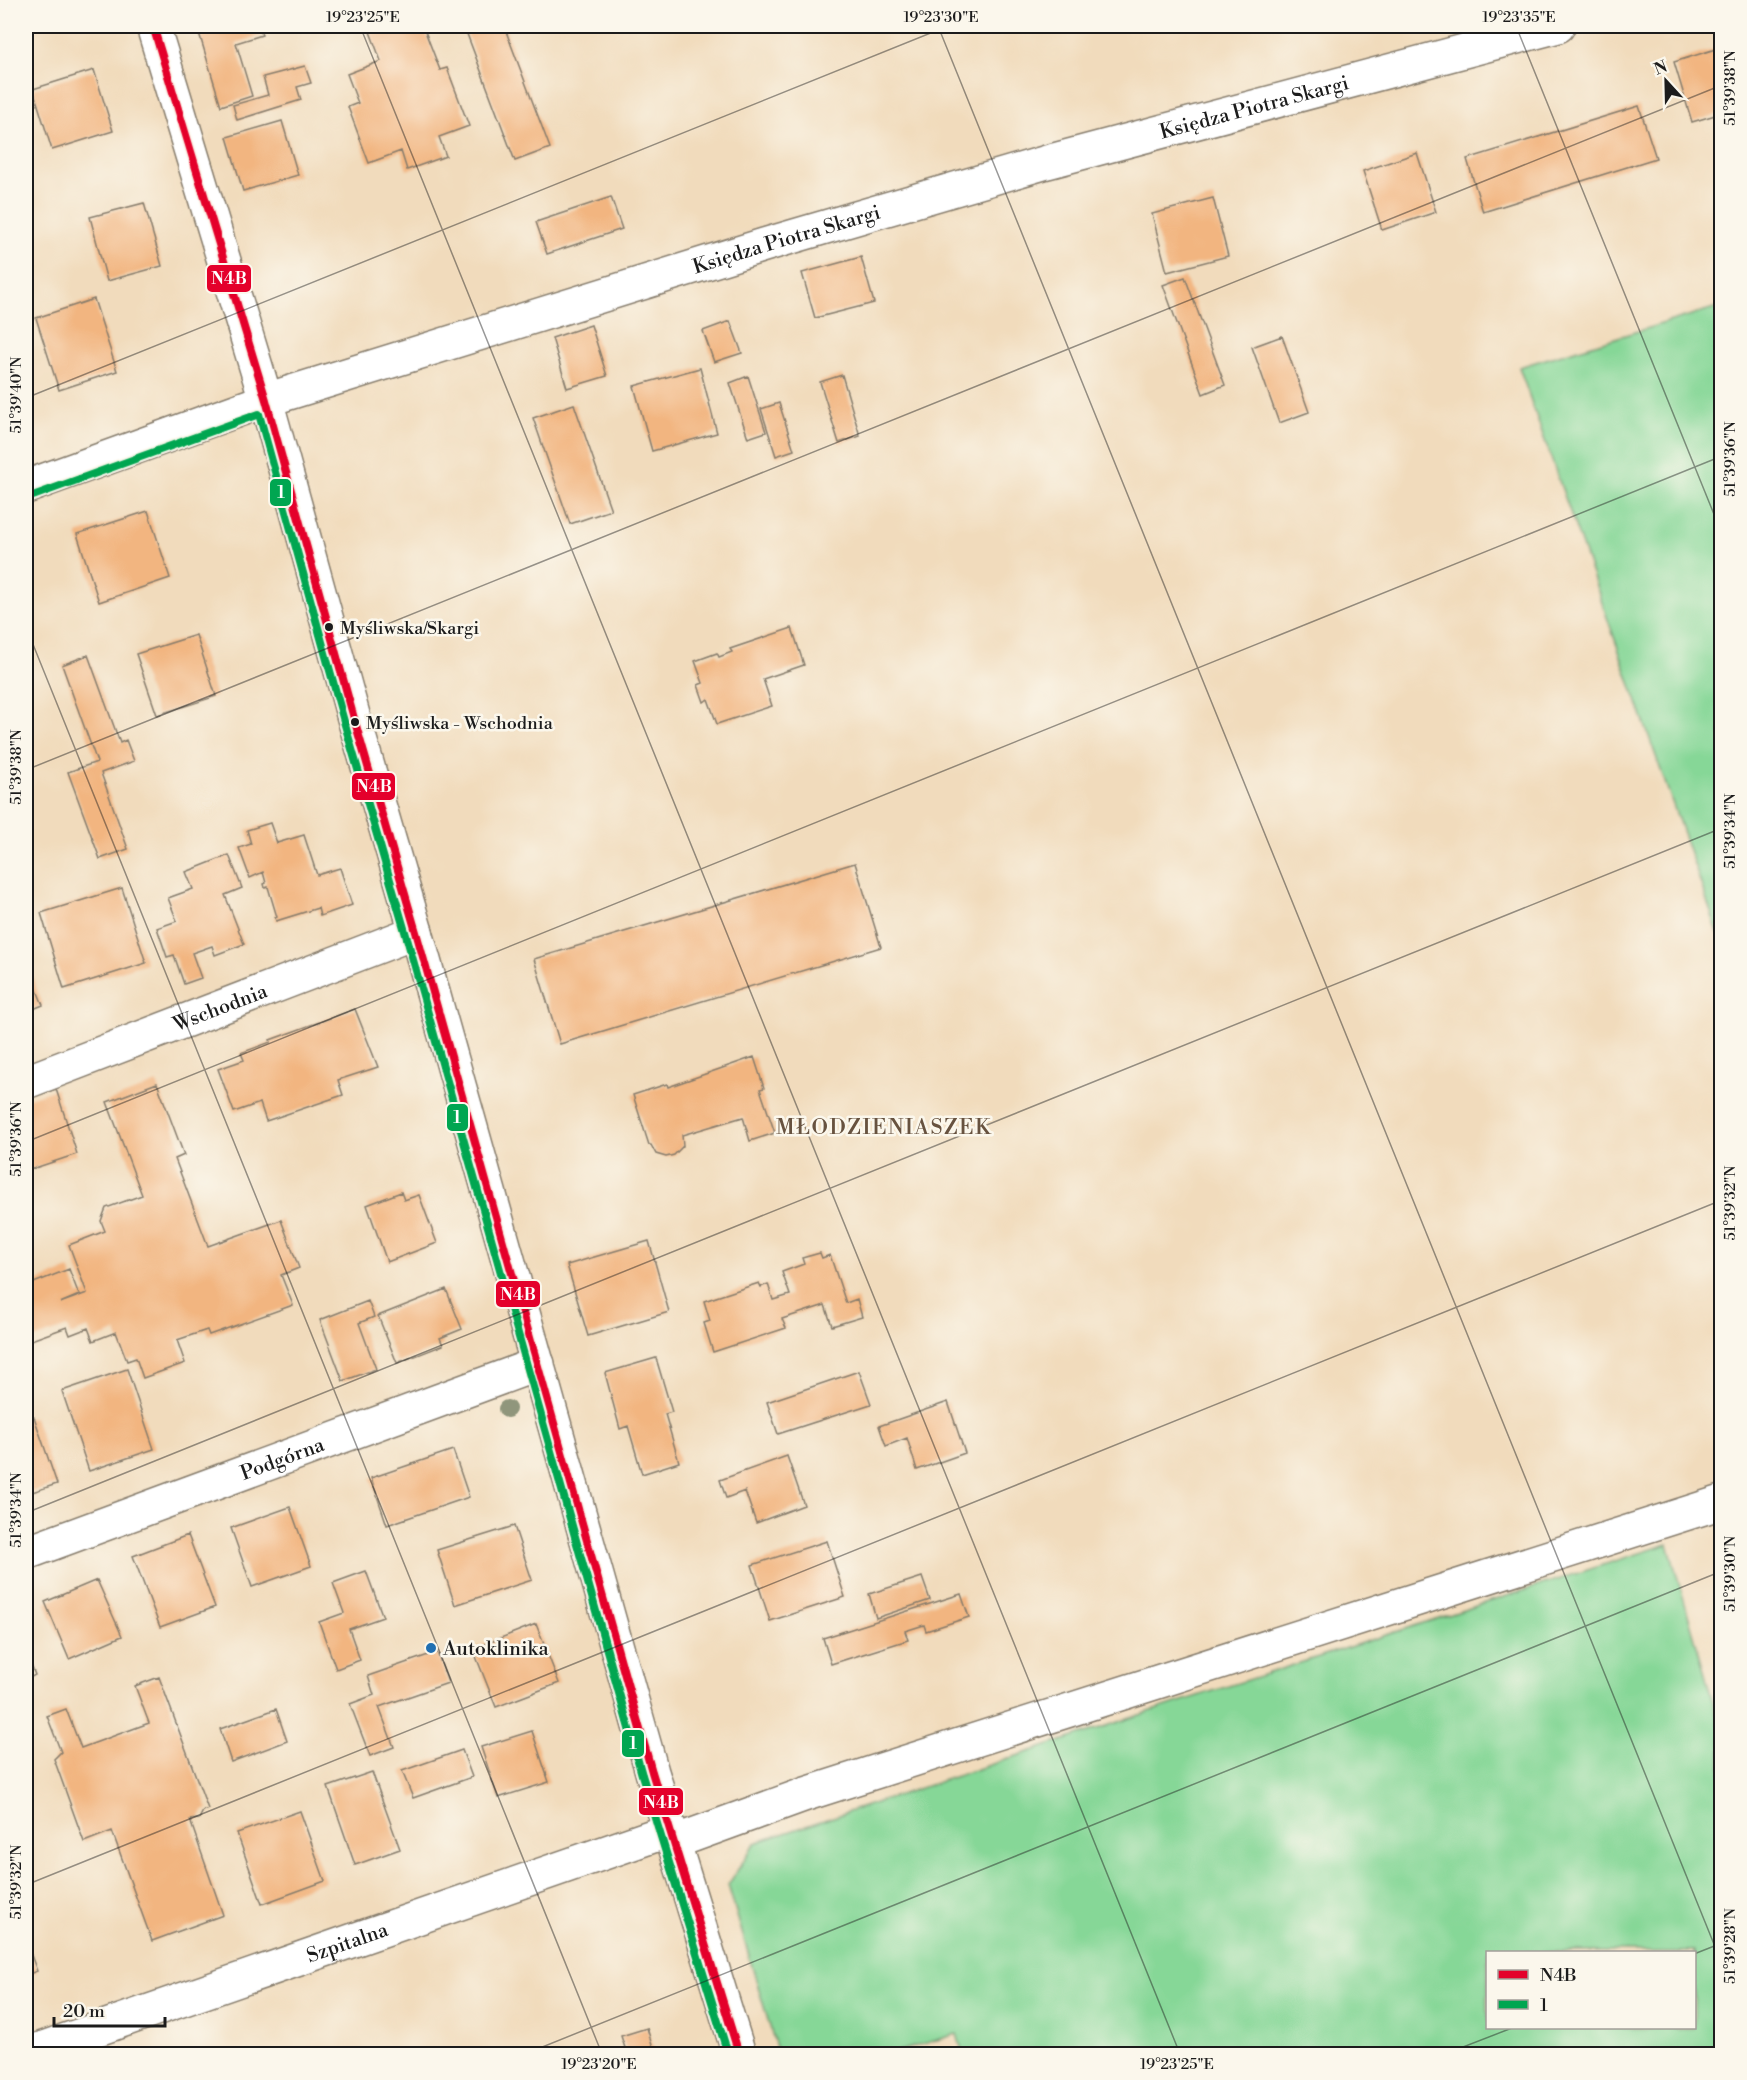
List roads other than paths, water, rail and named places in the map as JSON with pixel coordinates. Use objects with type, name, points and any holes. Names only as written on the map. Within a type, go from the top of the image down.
[{"type":"street","points":[[153,26],[266,400],[352,711],[672,1836],[739,2055]]},
{"type":"street","name":"Księdza Piotra Skargi","points":[[26,487],[266,400],[764,245],[1035,166],[1558,26]]},
{"type":"street","name":"Wschodnia","points":[[26,1082],[416,932]]},
{"type":"street","name":"Podgórna","points":[[26,1552],[538,1364]]},
{"type":"street","name":"Szpitalna","points":[[26,2054],[672,1836],[1722,1502]]},
{"type":"place","name":"Myśliwska/Skargi","points":[[329,627]]},
{"type":"place","name":"Myśliwska - Wschodnia","points":[[355,722]]},
{"type":"place","name":"Autoklinika","points":[[431,1648]]},
{"type":"district","name":"MŁODZIENIASZEK","points":[[884,1127]]}]
